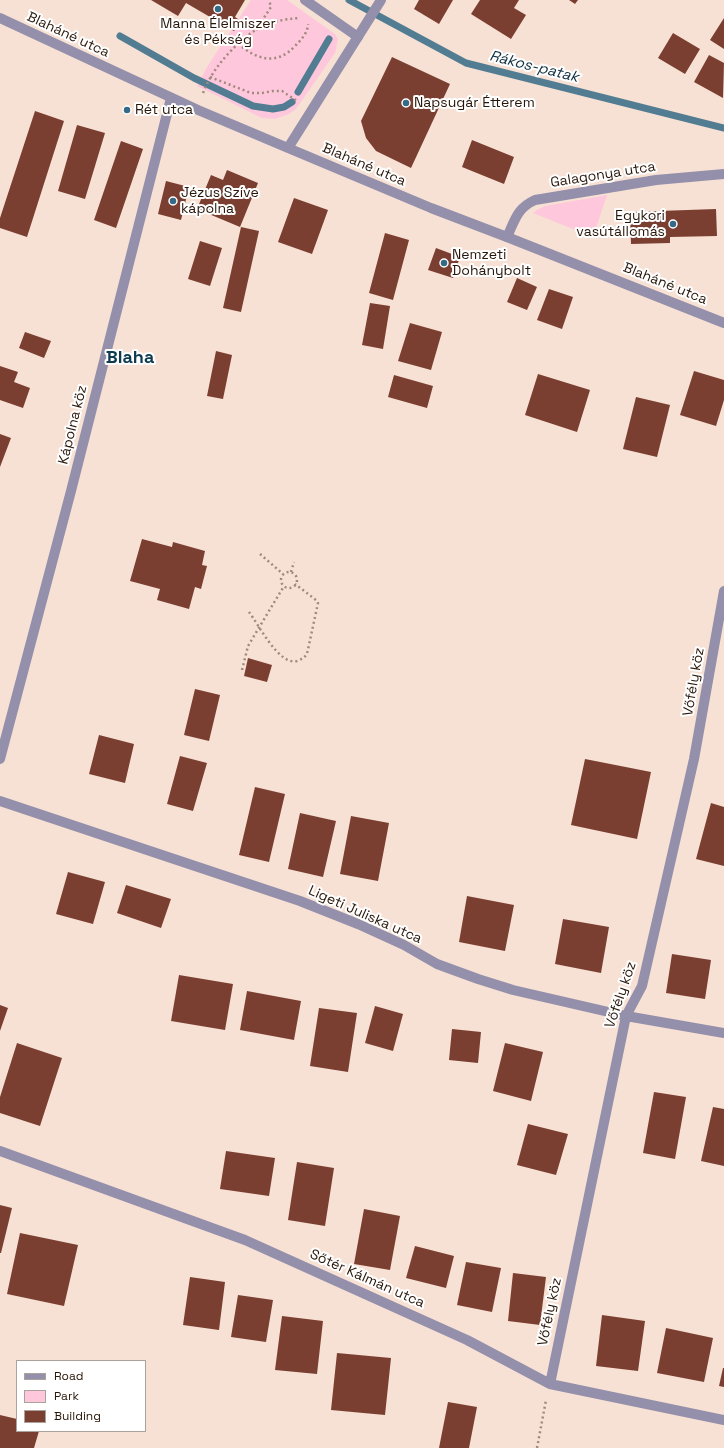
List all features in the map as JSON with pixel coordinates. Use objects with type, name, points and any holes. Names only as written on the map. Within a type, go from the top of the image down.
[{"type":"street","points":[[305,0],[358,37]]},
{"type":"street","points":[[288,148],[381,0]]},
{"type":"street","name":"Blaháné utca","points":[[0,18],[171,98],[288,148],[431,208],[724,323]]},
{"type":"street","name":"Kápolna köz","points":[[0,759],[71,491],[171,98]]},
{"type":"street","name":"Galagonya utca","points":[[507,237],[521,209],[528,203],[535,200],[656,180],[724,174]]},
{"type":"street","name":"Vőfély köz","points":[[550,1384],[626,1016],[642,986],[694,759],[724,591]]},
{"type":"street","name":"Ligeti Juliska utca","points":[[0,801],[300,901],[358,924],[404,945],[437,964],[478,979],[513,990],[626,1016],[724,1033]]},
{"type":"street","name":"Sőtér Kálmán utca","points":[[0,1151],[245,1240],[467,1340],[550,1384],[724,1420]]},
{"type":"path","points":[[256,30],[270,7],[269,0]]},
{"type":"path","points":[[307,21],[321,12]]},
{"type":"path","points":[[203,93],[210,77],[218,66],[247,36],[270,24],[286,20],[302,18],[307,21]]},
{"type":"path","points":[[238,44],[245,50],[261,57],[273,59],[279,58],[289,52],[301,41],[308,27],[307,21]]},
{"type":"path","points":[[210,77],[251,93],[282,91],[298,101]]},
{"type":"path","points":[[260,554],[283,574]]},
{"type":"path","points":[[291,572],[294,562]]},
{"type":"path","points":[[283,574],[291,572]]},
{"type":"path","points":[[291,572],[296,576],[295,584]]},
{"type":"path","points":[[283,574],[281,581],[284,586]]},
{"type":"path","points":[[284,586],[289,587],[295,584]]},
{"type":"path","points":[[249,612],[276,651],[283,658],[293,661],[300,660],[307,655],[318,603],[295,584]]},
{"type":"path","points":[[242,670],[248,646],[284,586]]},
{"type":"path","points":[[537,1448],[550,1384]]},
{"type":"green space","points":[[251,0],[287,0],[335,34],[338,39],[335,53],[296,109],[289,114],[275,119],[262,118],[197,86],[207,67]]},
{"type":"green space","points":[[607,195],[593,237],[533,213],[545,206]]},
{"type":"building","name":"Manna Élelmiszer és Pékség","points":[[151,0],[245,0],[235,17],[241,21],[234,31],[186,3],[178,16]]},
{"type":"building","points":[[419,0],[453,0],[439,24],[414,9]]},
{"type":"building","points":[[480,0],[519,0],[514,8],[526,15],[511,39],[471,14]]},
{"type":"building","points":[[569,0],[578,0],[575,4]]},
{"type":"building","points":[[724,18],[724,49],[710,40]]},
{"type":"building","points":[[673,33],[700,49],[685,74],[658,58]]},
{"type":"building","points":[[709,55],[724,63],[723,98],[694,82]]},
{"type":"building","name":"Napsugár Étterem","points":[[392,57],[450,84],[411,168],[376,151],[366,138],[361,121]]},
{"type":"building","points":[[35,111],[64,121],[27,237],[0,228],[0,218]]},
{"type":"building","points":[[77,125],[105,133],[85,199],[58,191]]},
{"type":"building","points":[[472,140],[514,157],[504,184],[462,167]]},
{"type":"building","points":[[121,141],[143,149],[116,228],[94,220]]},
{"type":"building","points":[[227,170],[258,183],[240,227],[197,209],[211,175],[223,180]]},
{"type":"building","name":"Jézus Szíve kápolna","points":[[166,181],[189,187],[181,220],[158,214]]},
{"type":"building","points":[[294,198],[328,210],[312,254],[278,242]]},
{"type":"building","name":"Egykori vasútállomás","points":[[716,209],[717,236],[670,237],[670,243],[631,244],[630,212]]},
{"type":"building","points":[[241,227],[259,231],[241,312],[223,308]]},
{"type":"building","points":[[385,233],[409,240],[393,300],[369,293]]},
{"type":"building","points":[[200,241],[222,248],[210,286],[188,279]]},
{"type":"building","name":"Nemzeti Dohánybolt","points":[[436,248],[460,257],[453,278],[428,270]]},
{"type":"building","points":[[517,278],[537,287],[527,310],[507,302]]},
{"type":"building","points":[[549,289],[573,297],[562,329],[537,320]]},
{"type":"building","points":[[370,303],[390,306],[383,349],[362,345]]},
{"type":"building","points":[[410,323],[442,332],[431,370],[398,361]]},
{"type":"building","points":[[25,332],[51,341],[44,358],[19,348]]},
{"type":"building","points":[[216,351],[232,355],[223,399],[207,396]]},
{"type":"building","points":[[0,366],[18,372],[14,382],[30,388],[23,408],[0,400]]},
{"type":"building","points":[[694,371],[724,380],[724,400],[716,426],[680,415]]},
{"type":"building","points":[[538,374],[590,390],[577,432],[525,415]]},
{"type":"building","points":[[394,375],[433,386],[427,408],[388,397]]},
{"type":"building","points":[[636,397],[670,405],[657,457],[623,449]]},
{"type":"building","points":[[0,434],[11,438],[0,467]]},
{"type":"building","points":[[142,539],[172,547],[173,542],[205,551],[202,565],[207,566],[201,589],[195,587],[189,609],[157,600],[160,589],[130,581]]},
{"type":"building","points":[[248,658],[272,665],[267,682],[244,676]]},
{"type":"building","points":[[195,689],[220,695],[209,741],[184,735]]},
{"type":"building","points":[[99,735],[134,744],[125,783],[89,774]]},
{"type":"building","points":[[180,756],[207,763],[193,811],[167,804]]},
{"type":"building","points":[[585,759],[651,772],[637,839],[571,825]]},
{"type":"building","points":[[255,787],[285,794],[269,862],[239,855]]},
{"type":"building","points":[[711,803],[724,807],[724,866],[696,859]]},
{"type":"building","points":[[300,813],[336,821],[323,877],[288,869]]},
{"type":"building","points":[[351,816],[389,823],[378,881],[340,874]]},
{"type":"building","points":[[68,872],[105,882],[93,924],[56,914]]},
{"type":"building","points":[[126,885],[171,899],[161,928],[117,913]]},
{"type":"building","points":[[467,896],[514,905],[505,951],[459,942]]},
{"type":"building","points":[[563,919],[609,927],[601,973],[555,964]]},
{"type":"building","points":[[672,954],[711,960],[705,999],[666,993]]},
{"type":"building","points":[[179,975],[233,984],[225,1030],[171,1021]]},
{"type":"building","points":[[247,991],[301,1001],[294,1040],[240,1030]]},
{"type":"building","points":[[0,1005],[8,1008],[0,1031]]},
{"type":"building","points":[[375,1006],[403,1014],[393,1051],[365,1043]]},
{"type":"building","points":[[319,1008],[357,1013],[348,1072],[310,1066]]},
{"type":"building","points":[[452,1029],[481,1032],[478,1063],[449,1060]]},
{"type":"building","points":[[17,1043],[62,1058],[40,1126],[0,1113],[0,1097]]},
{"type":"building","points":[[505,1043],[543,1052],[531,1101],[493,1091]]},
{"type":"building","points":[[654,1092],[686,1097],[675,1159],[643,1153]]},
{"type":"building","points":[[713,1107],[724,1109],[724,1166],[701,1161]]},
{"type":"building","points":[[528,1124],[568,1134],[556,1175],[517,1165]]},
{"type":"building","points":[[226,1151],[275,1158],[269,1196],[220,1189]]},
{"type":"building","points":[[297,1162],[334,1168],[325,1226],[288,1220]]},
{"type":"building","points":[[0,1205],[12,1208],[1,1253],[0,1253]]},
{"type":"building","points":[[364,1209],[400,1216],[390,1270],[354,1264]]},
{"type":"building","points":[[20,1233],[78,1245],[64,1306],[7,1294]]},
{"type":"building","points":[[415,1246],[454,1256],[446,1288],[406,1278]]},
{"type":"building","points":[[466,1262],[501,1268],[492,1312],[457,1305]]},
{"type":"building","points":[[513,1273],[546,1277],[540,1325],[508,1321]]},
{"type":"building","points":[[190,1277],[225,1282],[219,1330],[183,1325]]},
{"type":"building","points":[[238,1295],[273,1300],[266,1342],[231,1337]]},
{"type":"building","points":[[602,1315],[645,1321],[638,1371],[596,1366]]},
{"type":"building","points":[[282,1316],[323,1321],[317,1374],[275,1370]]},
{"type":"building","points":[[666,1328],[713,1338],[704,1382],[657,1373]]},
{"type":"building","points":[[337,1353],[391,1358],[385,1415],[331,1410]]},
{"type":"building","points":[[724,1368],[724,1387],[719,1386]]},
{"type":"building","points":[[448,1402],[477,1407],[469,1448],[439,1448]]},
{"type":"building","points":[[0,1415],[16,1419],[16,1432],[39,1432],[34,1448],[0,1448]]},
{"type":"waterway","name":"Rákos-patak","points":[[349,0],[466,63],[724,128]]},
{"type":"waterway","points":[[120,36],[194,78],[253,106],[273,109],[284,107],[292,102]]},
{"type":"waterway","points":[[298,92],[329,39]]},
{"type":"place","name":"Manna Élelmiszer és Pékség","points":[[218,9]]},
{"type":"place","name":"Napsugár Étterem","points":[[406,103]]},
{"type":"place","name":"Rét utca","points":[[127,110]]},
{"type":"place","name":"Jézus Szíve kápolna","points":[[173,201]]},
{"type":"place","name":"Egykori vasútállomás","points":[[673,224]]},
{"type":"place","name":"Nemzeti Dohánybolt","points":[[444,263]]},
{"type":"district","name":"Blaha","points":[[130,358]]}]
